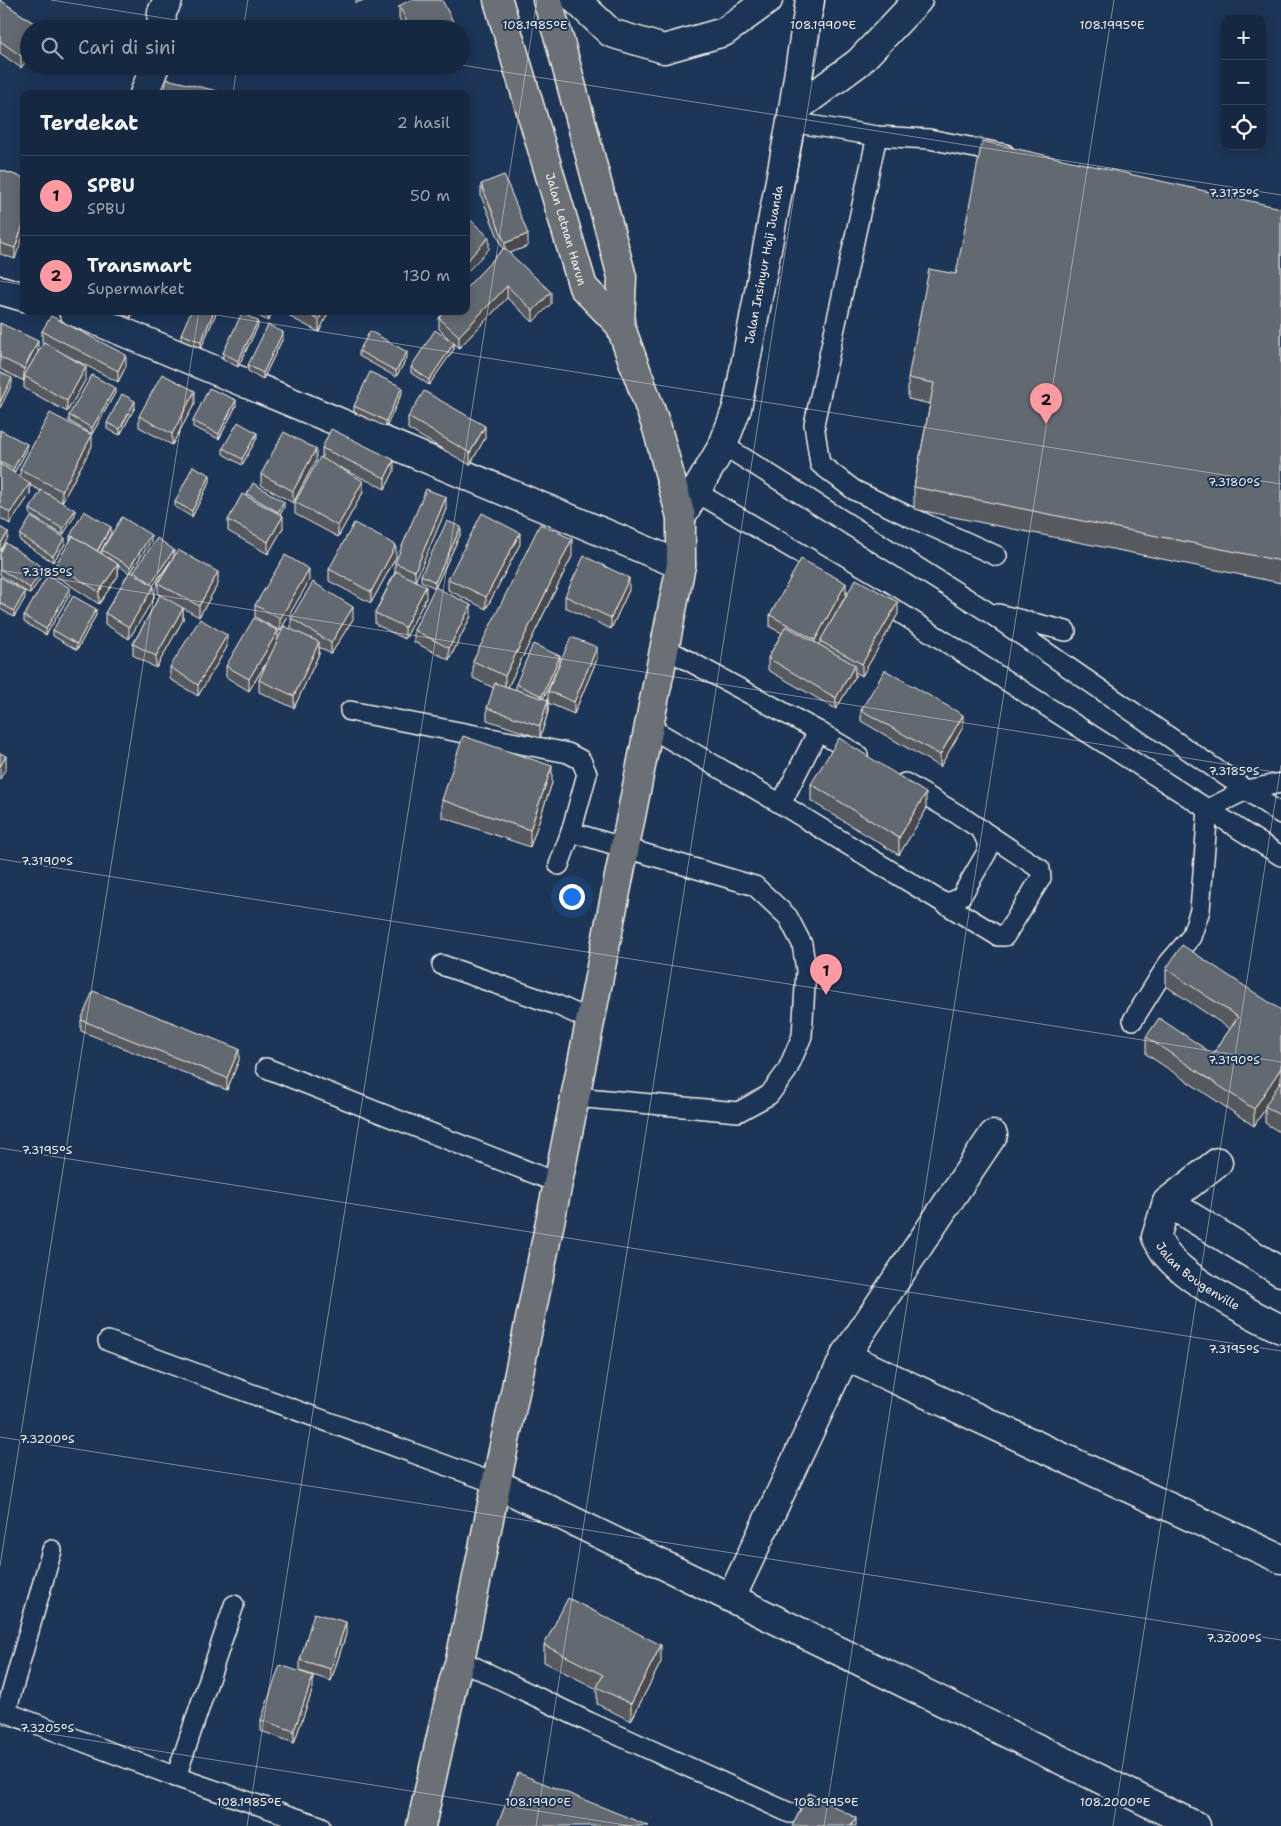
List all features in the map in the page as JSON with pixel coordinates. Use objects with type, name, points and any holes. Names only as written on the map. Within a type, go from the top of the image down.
[{"type":"main road","name":"Jalan Letnan Harun","points":[[498,0],[583,287],[620,325]]},
{"type":"main road","points":[[421,1826],[453,1683],[460,1660],[497,1484],[681,565],[682,517],[657,428],[620,325],[622,277],[560,42],[547,0]]},
{"type":"street","points":[[162,20],[162,12],[168,0]]},
{"type":"street","points":[[576,0],[611,33],[664,49],[724,32],[768,0]]},
{"type":"street","name":"Jalan Insinyur Haji Juanda","points":[[682,517],[723,445],[737,408],[792,116],[810,0]]},
{"type":"street","points":[[792,116],[859,62],[918,0]]},
{"type":"street","points":[[146,90],[151,75]]},
{"type":"street","points":[[0,290],[20,296]]},
{"type":"street","points":[[83,315],[681,565]]},
{"type":"street","points":[[731,1598],[844,1356],[993,1135]]},
{"type":"street","points":[[1218,1162],[1167,1202],[1281,1272]]},
{"type":"street","name":"Jalan Bougenville","points":[[1167,1202],[1156,1237],[1167,1254],[1180,1267],[1210,1289],[1281,1329]]},
{"type":"street","points":[[844,1356],[1281,1558]]},
{"type":"street","points":[[497,1484],[1196,1826]]},
{"type":"lane","points":[[792,116],[877,136],[929,138],[1026,158]]},
{"type":"lane","points":[[877,136],[814,424],[820,464],[854,490],[997,556]]},
{"type":"lane","points":[[723,445],[985,610],[1281,814]]},
{"type":"lane","points":[[696,492],[883,602],[1281,856]]},
{"type":"lane","points":[[985,610],[1066,631]]},
{"type":"lane","points":[[665,648],[818,731],[877,766]]},
{"type":"lane","points":[[350,711],[568,753],[581,760],[586,774],[571,832],[559,865]]},
{"type":"lane","points":[[649,727],[782,804],[998,936],[1005,936],[1042,878],[1040,869],[981,829],[894,776]]},
{"type":"lane","points":[[782,804],[818,731]]},
{"type":"lane","points":[[1208,809],[1246,790],[1281,783]]},
{"type":"lane","points":[[1133,1020],[1168,964],[1191,937],[1196,925],[1200,910],[1208,809]]},
{"type":"lane","points":[[946,903],[956,900],[962,894],[987,852],[987,842],[981,829]]},
{"type":"lane","points":[[571,832],[755,886],[788,917],[802,944],[806,970],[802,1036],[787,1072],[769,1095],[738,1112],[575,1097]]},
{"type":"lane","points":[[442,965],[557,1005],[590,1020]]},
{"type":"lane","points":[[266,1068],[558,1183]]},
{"type":"lane","points":[[108,1341],[497,1484]]},
{"type":"lane","points":[[52,1550],[3,1711],[176,1777],[320,1826]]},
{"type":"lane","points":[[176,1777],[234,1605]]},
{"type":"lane","points":[[460,1660],[589,1722],[790,1813]]},
{"type":"building","points":[[0,0],[29,20],[20,20],[20,55],[0,41]]},
{"type":"building","points":[[410,0],[442,0],[452,20],[406,20],[399,6]]},
{"type":"building","points":[[167,79],[213,90],[164,90]]},
{"type":"building","points":[[982,141],[1281,208],[1281,561],[914,487],[934,383],[908,378],[929,269],[956,274]]},
{"type":"building","points":[[0,170],[20,177],[20,234],[15,248],[0,243]]},
{"type":"building","points":[[504,175],[528,234],[505,243],[481,184]]},
{"type":"building","points":[[470,220],[489,237],[470,258]]},
{"type":"building","points":[[504,248],[551,292],[533,311],[507,286],[459,336],[439,318],[442,315],[470,315],[470,284]]},
{"type":"building","points":[[189,315],[212,315],[201,342],[181,334]]},
{"type":"building","points":[[241,315],[246,315],[258,321],[238,361],[223,353]]},
{"type":"building","points":[[310,315],[321,315],[319,320]]},
{"type":"building","points":[[51,316],[126,355],[118,371],[42,331]]},
{"type":"building","points":[[0,323],[38,341],[24,369],[0,357]]},
{"type":"building","points":[[268,325],[283,332],[263,373],[248,365]]},
{"type":"building","points":[[435,330],[454,343],[429,380],[411,367]]},
{"type":"building","points":[[370,331],[407,352],[396,371],[359,351]]},
{"type":"building","points":[[44,342],[86,367],[67,401],[24,376]]},
{"type":"building","points":[[0,372],[12,378],[0,402]]},
{"type":"building","points":[[370,372],[402,387],[386,421],[354,406]]},
{"type":"building","points":[[162,374],[195,391],[172,434],[139,416]]},
{"type":"building","points":[[92,375],[115,388],[92,428],[69,415]]},
{"type":"building","points":[[209,388],[236,400],[219,434],[193,421]]},
{"type":"building","points":[[424,391],[485,426],[470,453],[408,417]]},
{"type":"building","points":[[122,394],[135,401],[120,429],[107,423]]},
{"type":"building","points":[[50,413],[92,435],[62,491],[20,469]]},
{"type":"building","points":[[238,422],[257,433],[242,459],[223,448]]},
{"type":"building","points":[[331,429],[394,460],[385,478],[322,448]]},
{"type":"building","points":[[0,430],[27,444],[13,469],[0,462]]},
{"type":"building","points":[[284,432],[316,449],[293,491],[261,474]]},
{"type":"building","points":[[320,457],[363,481],[338,526],[295,502]]},
{"type":"building","points":[[0,464],[30,483],[10,513],[0,506]]},
{"type":"building","points":[[193,466],[210,475],[192,511],[175,502]]},
{"type":"building","points":[[253,483],[284,502],[278,512],[247,494]]},
{"type":"building","points":[[426,489],[446,497],[415,571],[395,563]]},
{"type":"building","points":[[41,490],[75,510],[63,529],[30,509]]},
{"type":"building","points":[[242,494],[283,516],[268,542],[228,520]]},
{"type":"building","points":[[84,511],[111,527],[97,551],[70,536]]},
{"type":"building","points":[[482,513],[520,533],[486,597],[448,579]]},
{"type":"building","points":[[31,517],[65,538],[53,556],[20,535]]},
{"type":"building","points":[[122,517],[151,535],[130,567],[102,550]]},
{"type":"building","points":[[447,521],[461,527],[435,582],[421,575]]},
{"type":"building","points":[[354,523],[396,545],[371,592],[329,569]]},
{"type":"building","points":[[540,524],[572,539],[505,676],[473,661]]},
{"type":"building","points":[[0,527],[8,532],[0,545]]},
{"type":"building","points":[[73,536],[118,564],[99,592],[56,564]]},
{"type":"building","points":[[157,538],[174,550],[151,583],[134,571]]},
{"type":"building","points":[[6,543],[44,568],[30,588],[0,569],[0,553]]},
{"type":"building","points":[[178,550],[218,572],[199,606],[158,583]]},
{"type":"building","points":[[285,555],[309,569],[280,619],[255,605]]},
{"type":"building","points":[[584,556],[629,578],[611,618],[565,596]]},
{"type":"building","points":[[801,559],[846,583],[815,640],[770,615]]},
{"type":"building","points":[[130,571],[154,586],[129,627],[105,613]]},
{"type":"building","points":[[396,571],[426,586],[405,627],[375,613]]},
{"type":"building","points":[[48,575],[70,588],[46,629],[24,616]]},
{"type":"building","points":[[0,577],[25,592],[14,611],[0,603]]},
{"type":"building","points":[[856,579],[898,602],[862,664],[820,641]]},
{"type":"building","points":[[313,582],[353,607],[331,643],[291,618]]},
{"type":"building","points":[[435,587],[471,605],[449,648],[414,630]]},
{"type":"building","points":[[160,595],[183,608],[156,656],[133,644]]},
{"type":"building","points":[[73,596],[96,609],[77,644],[53,630]]},
{"type":"building","points":[[254,618],[278,631],[249,679],[226,666]]},
{"type":"building","points":[[200,619],[227,635],[198,685],[170,667]]},
{"type":"building","points":[[284,626],[319,642],[294,696],[259,680]]},
{"type":"building","points":[[786,626],[855,665],[836,698],[768,658]]},
{"type":"building","points":[[571,637],[597,647],[574,702],[548,691]]},
{"type":"building","points":[[533,644],[560,656],[542,696],[516,684]]},
{"type":"building","points":[[885,670],[963,715],[940,755],[861,710]]},
{"type":"building","points":[[495,683],[548,700],[540,726],[487,708]]},
{"type":"building","points":[[463,736],[552,766],[530,830],[442,800]]},
{"type":"building","points":[[839,738],[926,793],[899,838],[811,784]]},
{"type":"building","points":[[0,753],[6,756],[0,767]]},
{"type":"building","points":[[1182,945],[1281,1010],[1281,1068],[1254,1109],[1146,1037],[1159,1018],[1213,1054],[1238,1017],[1166,969]]},
{"type":"building","points":[[93,991],[239,1049],[227,1078],[81,1020]]},
{"type":"building","points":[[1281,1081],[1281,1116],[1265,1106]]},
{"type":"building","points":[[568,1598],[661,1645],[631,1704],[597,1687],[603,1675],[544,1645]]},
{"type":"building","points":[[314,1613],[346,1622],[331,1669],[300,1660]]},
{"type":"building","points":[[280,1665],[313,1676],[294,1731],[261,1720]]},
{"type":"building","points":[[518,1773],[649,1826],[497,1826]]},
{"type":"building","points":[[809,1793],[856,1818],[851,1826],[792,1826]]},
{"type":"place","name":"Transmart","points":[[1046,424]]},
{"type":"place","name":"SPBU","points":[[826,995]]}]
